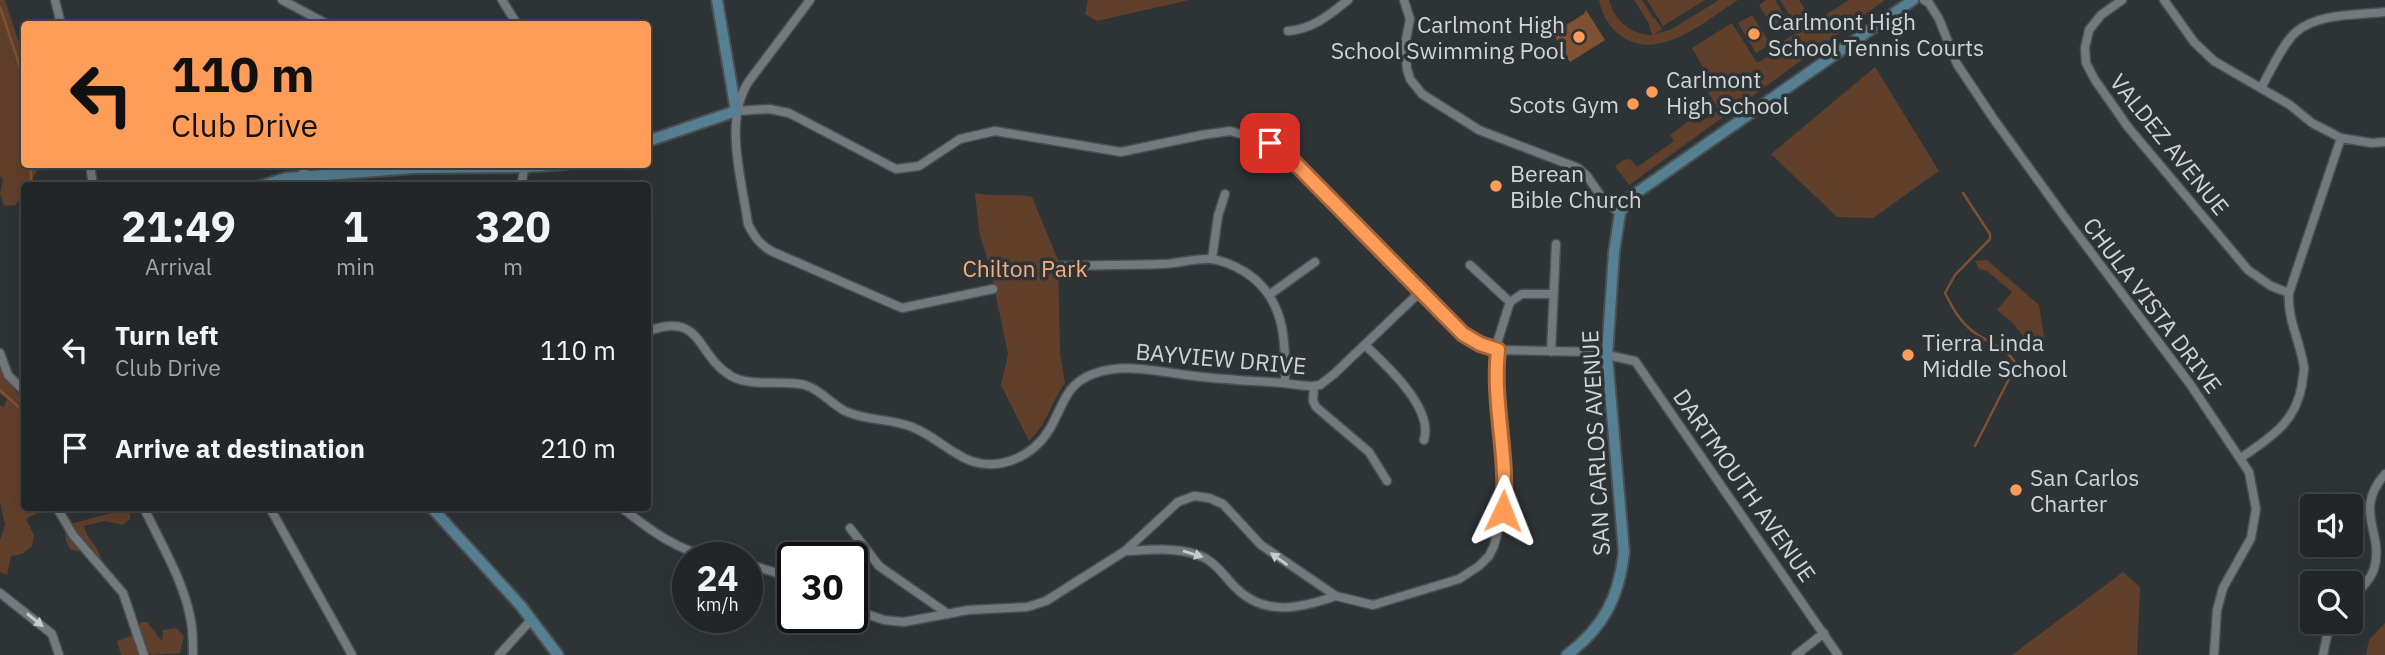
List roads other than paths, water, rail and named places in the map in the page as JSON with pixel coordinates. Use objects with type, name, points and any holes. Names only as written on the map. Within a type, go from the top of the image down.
[{"type":"main road","points":[[651,140],[736,111],[717,0]]},
{"type":"main road","points":[[1620,214],[1629,198],[1913,0]]},
{"type":"main road","points":[[273,182],[286,178],[415,168]]},
{"type":"main road","name":"SAN CARLOS AVENUE","points":[[1567,655],[1584,642],[1609,610],[1621,580],[1624,552],[1607,356],[1614,252],[1620,214]]},
{"type":"main road","points":[[435,511],[531,620],[558,655]]},
{"type":"street","points":[[55,0],[60,21]]},
{"type":"street","points":[[282,0],[321,21]]},
{"type":"street","points":[[502,0],[515,21]]},
{"type":"street","points":[[810,0],[749,81],[736,111],[735,129],[748,224],[758,241],[763,246],[902,308],[993,289]]},
{"type":"street","points":[[1288,31],[1316,24],[1348,0]]},
{"type":"street","points":[[1404,0],[1410,19],[1405,45],[1406,69],[1422,94],[1479,130],[1578,168],[1605,202],[1620,214]]},
{"type":"street","name":"CHULA VISTA DRIVE","points":[[1924,0],[1939,19],[1957,64],[1993,118],[2190,384],[2241,458],[2251,479],[2256,509],[2251,538],[2223,588],[2217,610],[2214,655]]},
{"type":"street","name":"VALDEZ AVENUE","points":[[2122,0],[2101,15],[2089,30],[2085,48],[2086,63],[2095,80],[2128,127],[2248,270],[2270,286],[2289,293]]},
{"type":"street","points":[[2164,0],[2194,42],[2214,61],[2341,138],[2372,144],[2385,142]]},
{"type":"street","points":[[2261,88],[2294,34],[2307,25],[2326,19],[2385,12]]},
{"type":"street","points":[[736,111],[769,109],[789,113],[884,164],[903,169],[924,164],[960,139],[995,131],[1113,152],[1224,131],[1254,136],[1288,156],[1466,337],[1498,350]]},
{"type":"street","points":[[2241,458],[2280,430],[2294,411],[2300,395],[2304,370],[2288,310],[2289,293],[2341,138]]},
{"type":"street","points":[[301,177],[305,168]]},
{"type":"street","points":[[1212,259],[1217,216],[1224,194]]},
{"type":"street","points":[[1551,352],[1556,244]]},
{"type":"street","points":[[1059,266],[1164,264],[1212,259],[1244,271],[1269,295],[1283,332],[1284,383]]},
{"type":"street","points":[[1269,295],[1315,262]]},
{"type":"street","points":[[1470,265],[1510,302]]},
{"type":"street","name":"BAYVIEW DRIVE","points":[[651,330],[668,324],[685,328],[731,376],[747,381],[815,389],[845,411],[912,427],[966,459],[984,464],[1013,461],[1029,451],[1048,432],[1067,393],[1084,378],[1100,372],[1146,369],[1207,378],[1314,386],[1325,382],[1420,292]]},
{"type":"street","points":[[1125,551],[1174,550],[1202,557],[1216,566],[1241,593],[1266,606],[1296,608],[1336,596],[1367,605],[1376,604],[1459,579],[1489,556],[1498,532],[1504,498],[1495,373],[1498,340],[1510,302],[1518,295],[1527,293],[1552,293]]},
{"type":"street","points":[[1365,345],[1399,378],[1411,397],[1425,424],[1427,432],[1424,440]]},
{"type":"street","name":"DARTMOUTH AVENUE","points":[[1498,350],[1594,352],[1635,361],[1838,655]]},
{"type":"street","points":[[0,353],[8,375],[21,388]]},
{"type":"street","points":[[1314,386],[1313,401],[1316,407],[1368,452],[1387,481]]},
{"type":"street","points":[[2363,586],[2374,570],[2369,506],[2376,484],[2385,474]]},
{"type":"street","points":[[868,614],[884,620],[904,622],[968,610],[1027,607],[1046,601],[1125,551],[1178,502],[1200,495],[1223,504],[1261,545],[1336,596]]},
{"type":"street","points":[[59,511],[73,534],[123,593],[144,655]]},
{"type":"street","points":[[145,511],[186,602],[191,623],[193,655]]},
{"type":"street","points":[[272,511],[352,655]]},
{"type":"street","points":[[626,511],[672,544]]},
{"type":"street","points":[[850,527],[879,566],[948,614]]},
{"type":"street","points":[[0,593],[52,634],[59,655]]},
{"type":"street","points":[[499,655],[531,620]]},
{"type":"street","points":[[1796,655],[1824,633]]},
{"type":"street","points":[[2323,655],[2328,634]]},
{"type":"waterway","points":[[0,7],[21,70]]},
{"type":"waterway","points":[[30,168],[32,182]]},
{"type":"waterway","points":[[1963,193],[1990,234],[1990,239],[1955,275],[1945,293],[1967,326],[2003,350],[2016,365],[1975,446]]},
{"type":"waterway","points":[[0,390],[21,409]]},
{"type":"place","name":"Carlmont High School Tennis Courts","points":[[1754,34]]},
{"type":"place","name":"Carlmont High School Swimming Pool","points":[[1579,37]]},
{"type":"place","name":"Carlmont High School","points":[[1652,92]]},
{"type":"place","name":"Scots Gym","points":[[1633,104]]},
{"type":"place","name":"Berean Bible Church","points":[[1496,186]]},
{"type":"place","name":"Tierra Linda Middle School","points":[[1908,355]]},
{"type":"place","name":"San Carlos Charter","points":[[2016,490]]},
{"type":"park label","name":"Chilton Park","points":[[1025,268]]}]
